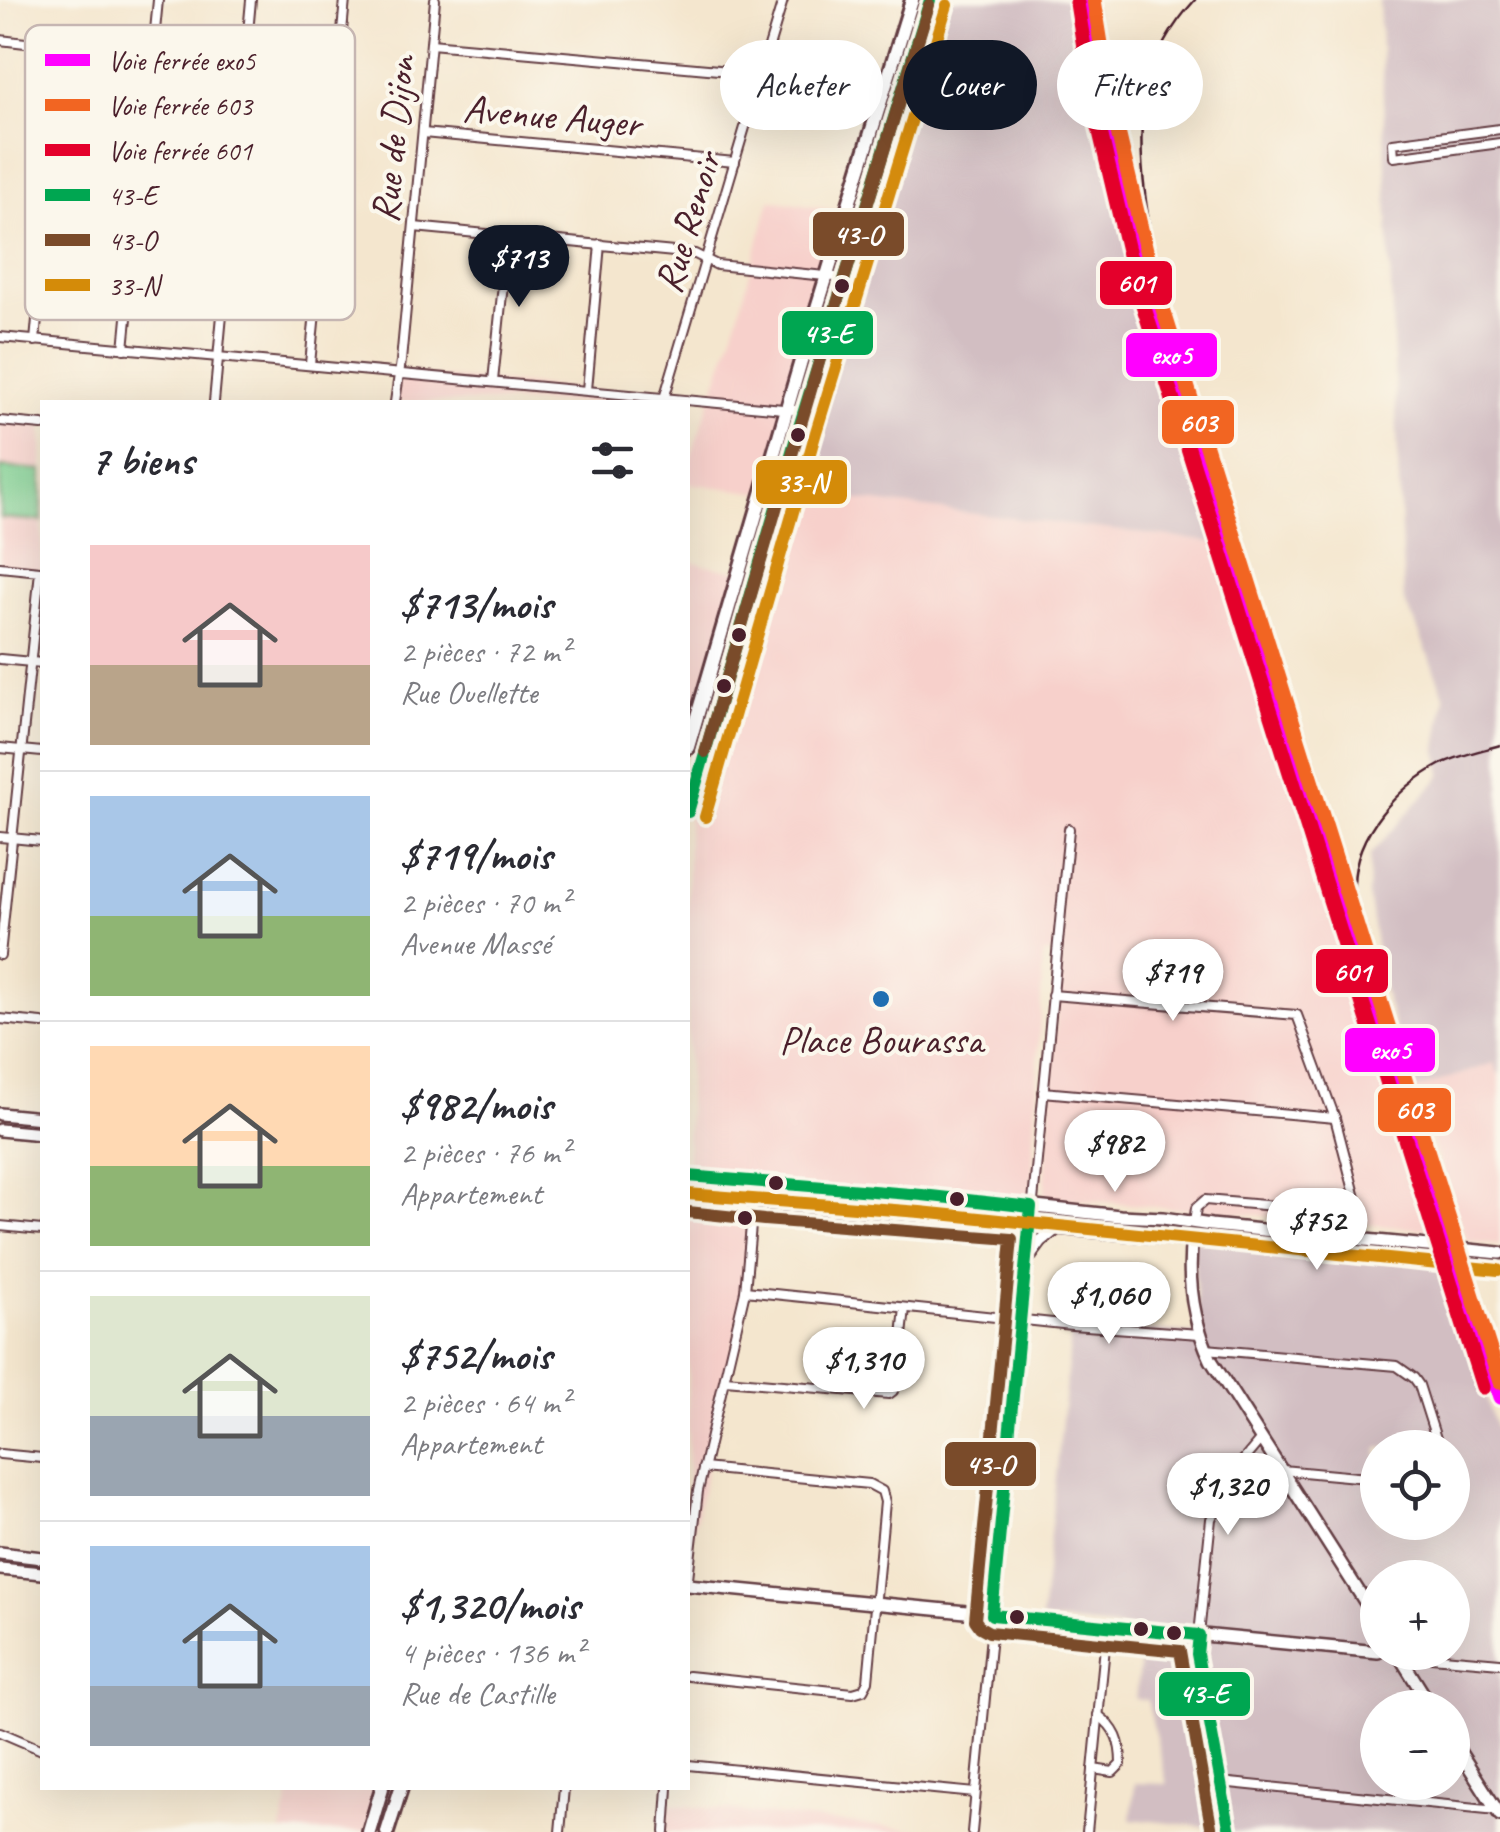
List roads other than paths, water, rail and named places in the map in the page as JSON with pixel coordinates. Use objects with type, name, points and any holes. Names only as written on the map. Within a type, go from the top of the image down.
[{"type":"main road","points":[[690,740],[826,276],[912,0]]},
{"type":"main road","points":[[690,805],[804,411],[930,0]]},
{"type":"main road","points":[[0,1114],[40,1118]]},
{"type":"main road","points":[[0,1130],[40,1134]]},
{"type":"main road","points":[[690,1176],[1163,1218],[1500,1253]]},
{"type":"main road","points":[[690,1194],[1500,1269]]},
{"type":"main road","points":[[1194,1222],[1192,1295],[1206,1349],[1360,1594]]},
{"type":"main road","points":[[1028,1260],[1040,1241],[1057,1228]]},
{"type":"main road","points":[[0,1554],[40,1558]]},
{"type":"main road","points":[[0,1569],[40,1573]]},
{"type":"main road","points":[[690,1582],[1360,1650]]},
{"type":"main road","points":[[1470,1768],[1499,1812]]},
{"type":"main road","points":[[370,1832],[381,1790]]},
{"type":"main road","points":[[387,1832],[400,1790]]},
{"type":"street","points":[[156,25],[158,0]]},
{"type":"street","points":[[250,25],[252,0]]},
{"type":"street","points":[[343,25],[345,0]]},
{"type":"street","name":"Rue de Dijon","points":[[395,400],[435,0]]},
{"type":"street","name":"Rue Renoir","points":[[772,40],[783,0]]},
{"type":"street","points":[[0,40],[25,43]]},
{"type":"street","points":[[432,44],[720,70]]},
{"type":"street","points":[[1500,129],[1392,143],[1394,157],[1500,144]]},
{"type":"street","name":"Rue Renoir","points":[[664,400],[745,130]]},
{"type":"street","name":"Avenue Auger","points":[[423,133],[735,162]]},
{"type":"street","points":[[414,228],[695,254],[717,265],[844,278]]},
{"type":"street","points":[[493,381],[508,236]]},
{"type":"street","points":[[587,390],[600,244]]},
{"type":"street","points":[[35,341],[37,320]]},
{"type":"street","points":[[124,349],[127,320]]},
{"type":"street","points":[[214,400],[221,320]]},
{"type":"street","points":[[310,364],[314,320]]},
{"type":"street","points":[[0,338],[493,381],[664,400]]},
{"type":"street","points":[[690,402],[804,411]]},
{"type":"street","points":[[0,421],[40,425]]},
{"type":"street","points":[[0,568],[40,571]]},
{"type":"street","points":[[0,955],[40,579]]},
{"type":"street","points":[[0,659],[40,663]]},
{"type":"street","points":[[0,748],[40,752]]},
{"type":"street","points":[[972,1832],[1069,829]]},
{"type":"street","points":[[0,837],[40,841]]},
{"type":"street","points":[[1052,995],[1297,1015],[1335,1118],[1356,1202],[1346,1212],[1210,1199],[1198,1204],[1194,1222]]},
{"type":"street","points":[[0,1019],[40,1023]]},
{"type":"street","points":[[1043,1092],[1335,1118]]},
{"type":"street","points":[[690,1561],[695,1507],[745,1292],[755,1182]]},
{"type":"street","points":[[0,1226],[40,1230]]},
{"type":"street","points":[[745,1292],[1072,1326],[1200,1334]]},
{"type":"street","points":[[724,1380],[889,1394],[897,1382],[904,1308]]},
{"type":"street","points":[[1206,1349],[1396,1366],[1419,1385],[1433,1430]]},
{"type":"street","points":[[1230,1832],[1197,1654],[1212,1519],[1235,1470],[1260,1439]]},
{"type":"street","points":[[0,1454],[40,1458]]},
{"type":"street","points":[[690,1676],[858,1693],[863,1690],[868,1681],[885,1502],[882,1490],[876,1486],[703,1468]]},
{"type":"street","points":[[1281,1470],[1360,1477]]},
{"type":"street","points":[[0,1554],[0,1569]]},
{"type":"street","points":[[1087,1832],[1106,1626]]},
{"type":"street","points":[[1470,1661],[1500,1664]]},
{"type":"street","points":[[1092,1769],[1113,1772],[1121,1764],[1116,1731],[1098,1715]]},
{"type":"street","points":[[0,1732],[40,1749]]},
{"type":"street","points":[[690,1765],[976,1793]]},
{"type":"street","points":[[1220,1782],[1499,1812]]},
{"type":"street","points":[[560,1832],[564,1790]]},
{"type":"street","points":[[664,1832],[668,1790]]},
{"type":"railway","points":[[1177,361],[1149,223],[1142,118],[1150,75],[1160,51],[1195,0]]},
{"type":"railway","points":[[1363,945],[1354,884],[1356,865],[1371,830],[1395,799],[1425,774],[1448,761],[1500,745]]},
{"type":"rail line","name":"exo5","points":[[1089,0],[1121,165],[1163,327],[1500,1397]]},
{"type":"rail line","name":"603","points":[[1094,0],[1109,94],[1151,271],[1500,1382]]},
{"type":"rail line","name":"601","points":[[1077,3],[1092,98],[1134,276],[1483,1387]]},
{"type":"place","name":"Place Bourassa","points":[[881,999]]}]
